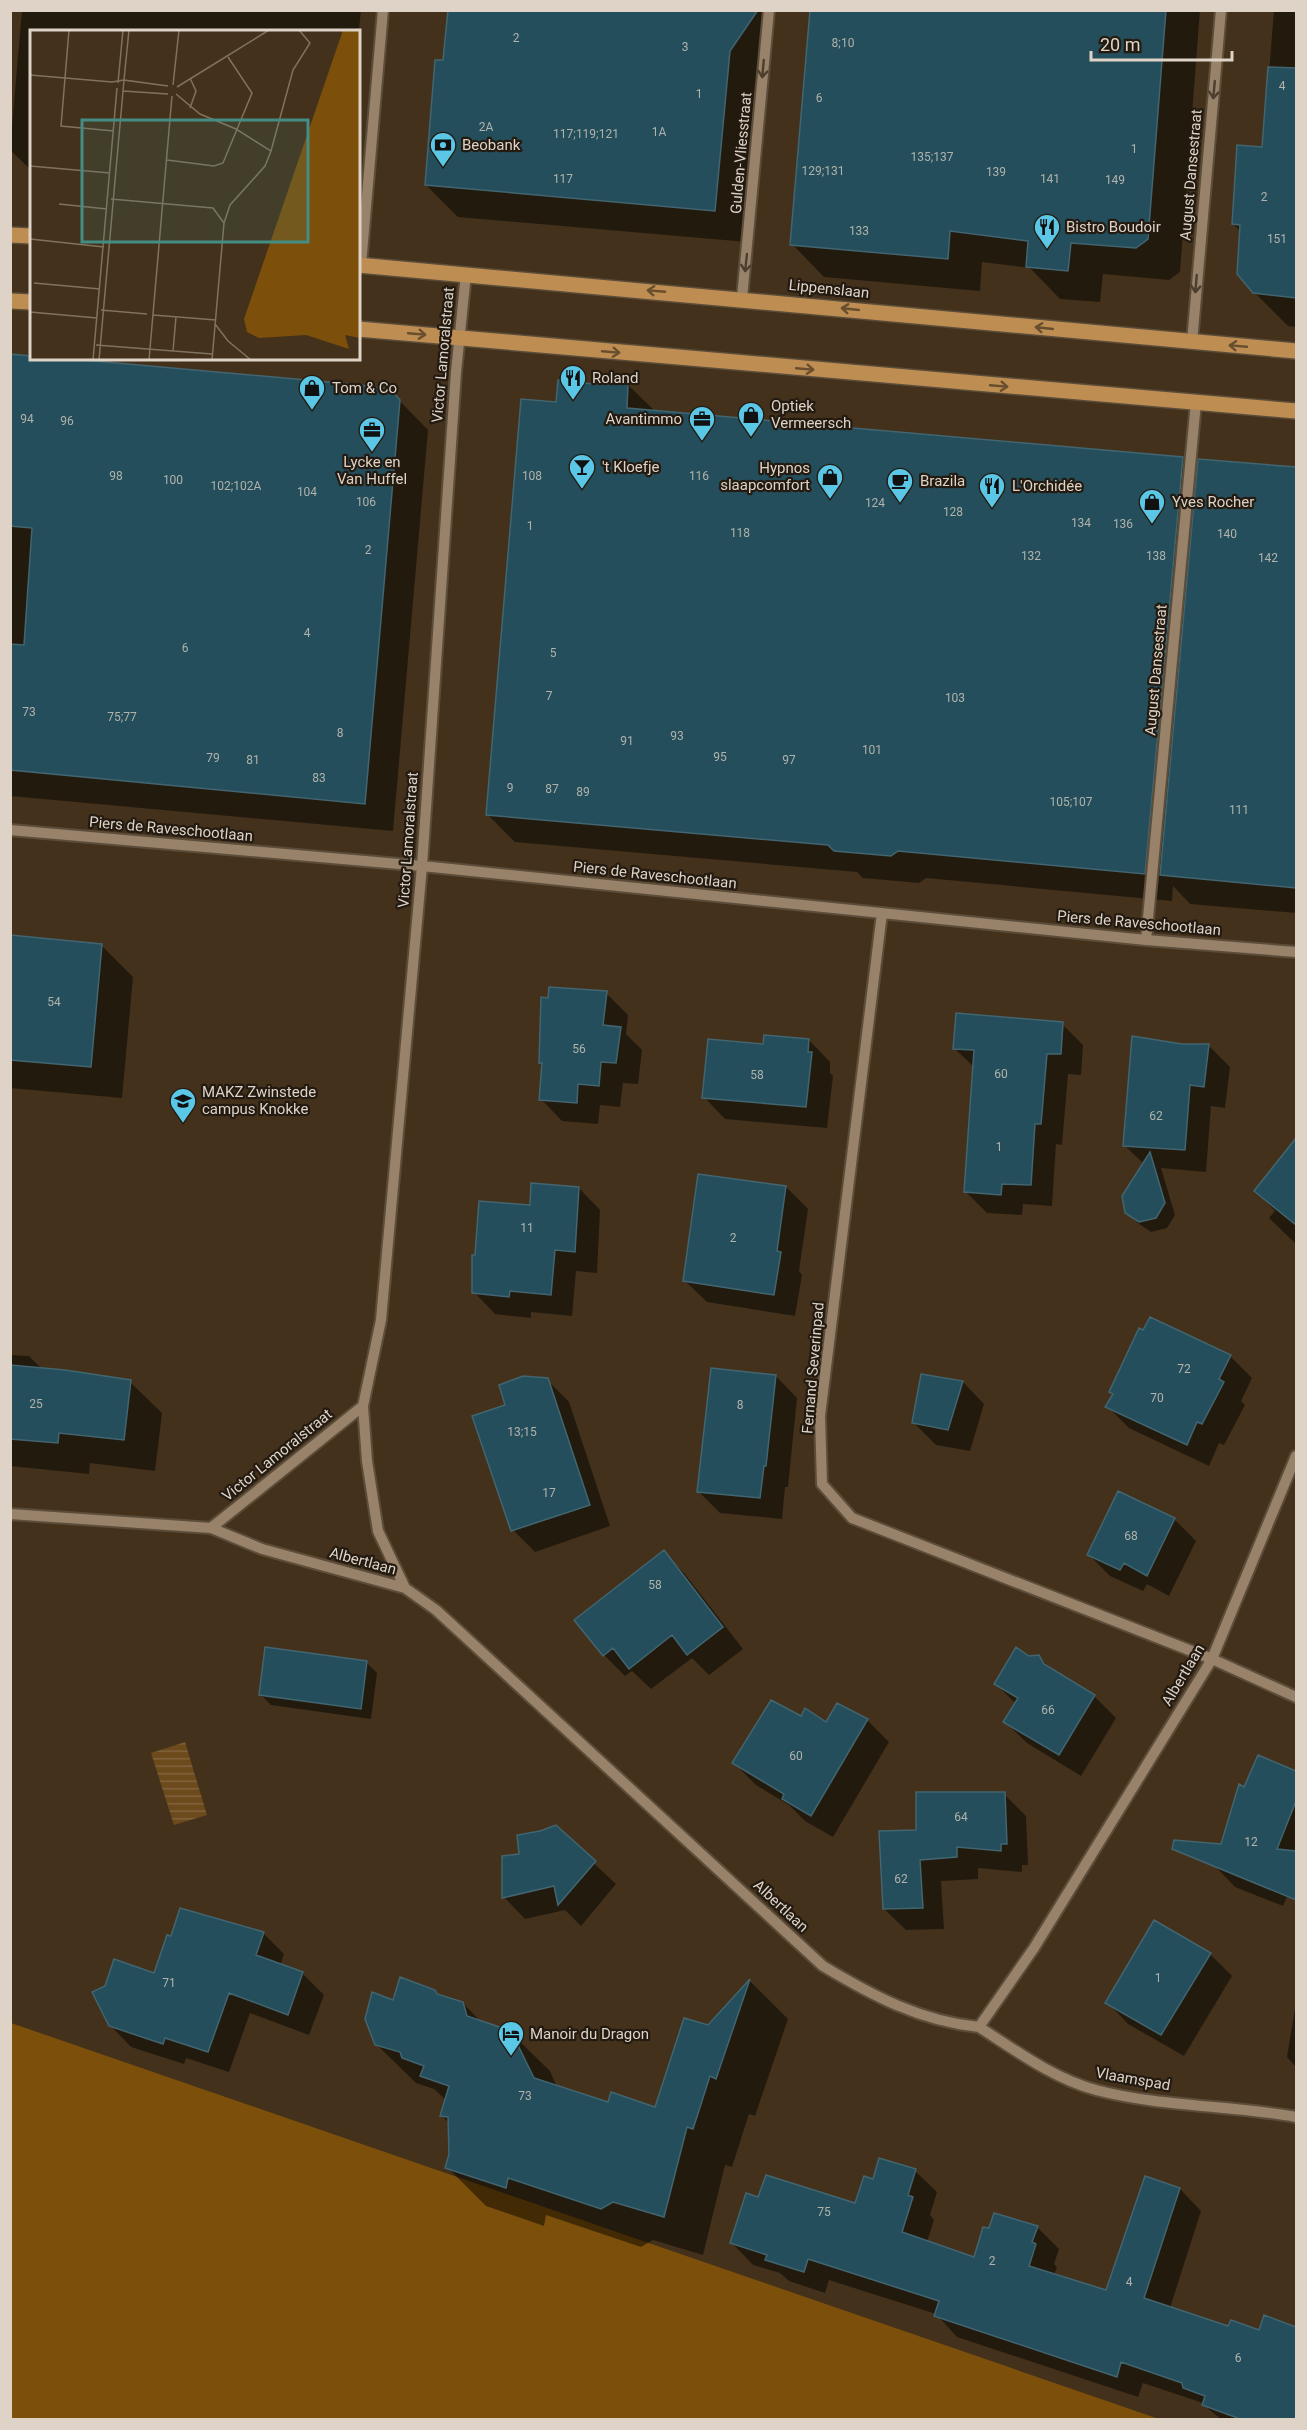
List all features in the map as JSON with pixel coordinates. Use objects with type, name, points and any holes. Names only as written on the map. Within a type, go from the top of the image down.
[{"type":"main road","points":[[10,235],[30,236]]},
{"type":"main road","name":"Lippenslaan","points":[[360,265],[741,298],[1296,351]]},
{"type":"main road","points":[[10,300],[30,302]]},
{"type":"main road","points":[[360,329],[1296,411]]},
{"type":"street","points":[[360,265],[384,10]]},
{"type":"street","name":"Gulden-Vliesstraat","points":[[741,298],[769,10]]},
{"type":"street","name":"August Dansestraat","points":[[1192,342],[1221,10]]},
{"type":"street","name":"Victor Lamoralstraat","points":[[405,1588],[378,1531],[366,1461],[363,1406],[381,1320],[422,866],[459,338],[466,274]]},
{"type":"street","name":"August Dansestraat","points":[[1146,940],[1196,402]]},
{"type":"street","name":"Piers de Raveschootlaan","points":[[10,830],[422,866],[1146,940],[1296,952]]},
{"type":"street","name":"Fernand Severinpad","points":[[882,913],[820,1416],[822,1485],[852,1518],[1212,1659],[1296,1697]]},
{"type":"street","name":"Victor Lamoralstraat","points":[[210,1528],[363,1406]]},
{"type":"street","name":"Albertlaan","points":[[10,1514],[210,1528],[262,1549],[405,1588],[436,1610],[824,1966],[872,1995],[904,2009],[950,2024],[979,2027],[1034,1948],[1212,1659],[1296,1456]]},
{"type":"street","name":"Vlaamspad","points":[[979,2027],[1062,2077],[1094,2089],[1140,2098],[1296,2117]]},
{"type":"shaded area","points":[[185,1742],[207,1815],[174,1825],[151,1753]]},
{"type":"shaded area","points":[[11,2023],[1159,2419],[11,2419]]},
{"type":"building","points":[[448,10],[758,10],[730,51],[715,211],[425,185],[435,60],[443,60]]},
{"type":"building","points":[[810,10],[1166,10],[1148,239],[1136,248],[1071,243],[1068,271],[1026,267],[1028,241],[950,231],[948,259],[790,245]]},
{"type":"building","points":[[1268,67],[1296,68],[1296,298],[1253,293],[1237,274],[1240,225],[1232,224],[1237,145],[1262,147]]},
{"type":"building","points":[[10,354],[30,356],[30,360],[83,360],[390,389],[400,400],[365,804],[10,770],[10,644],[24,645],[32,528],[10,526]]},
{"type":"building","points":[[594,379],[628,383],[627,408],[1183,457],[1145,874],[898,851],[891,856],[834,851],[828,845],[486,815],[521,399],[556,402],[558,380],[593,384]]},
{"type":"building","points":[[1198,459],[1296,467],[1296,888],[1160,875]]},
{"type":"building","points":[[10,935],[102,944],[91,1067],[10,1060]]},
{"type":"building","points":[[549,987],[607,991],[603,1025],[621,1027],[616,1063],[601,1062],[599,1086],[578,1084],[577,1103],[539,1100],[542,1063],[539,1063],[541,997],[548,998]]},
{"type":"building","points":[[956,1013],[1063,1022],[1061,1054],[1047,1054],[1041,1124],[1035,1124],[1031,1185],[1002,1184],[1001,1195],[964,1192],[974,1050],[953,1049]]},
{"type":"building","points":[[764,1035],[809,1039],[808,1052],[812,1052],[806,1107],[702,1098],[708,1039],[763,1044]]},
{"type":"building","points":[[1132,1036],[1182,1044],[1209,1044],[1204,1087],[1190,1085],[1185,1150],[1123,1146]]},
{"type":"building","points":[[1296,1138],[1296,1225],[1254,1191]]},
{"type":"building","points":[[1150,1152],[1165,1203],[1156,1218],[1139,1222],[1125,1213],[1122,1196]]},
{"type":"building","points":[[698,1174],[786,1186],[777,1251],[781,1252],[774,1295],[683,1281]]},
{"type":"building","points":[[531,1183],[579,1187],[575,1252],[555,1250],[551,1295],[510,1291],[509,1297],[472,1293],[472,1255],[475,1255],[479,1201],[530,1205]]},
{"type":"building","points":[[1150,1317],[1231,1355],[1219,1379],[1224,1382],[1202,1424],[1197,1422],[1187,1445],[1105,1407],[1113,1394],[1109,1392],[1139,1328],[1143,1330]]},
{"type":"building","points":[[10,1365],[65,1370],[131,1380],[124,1440],[59,1433],[58,1443],[10,1439]]},
{"type":"building","points":[[711,1368],[776,1375],[766,1466],[764,1466],[760,1498],[697,1492]]},
{"type":"building","points":[[921,1374],[963,1381],[948,1430],[912,1423]]},
{"type":"building","points":[[523,1376],[548,1378],[590,1505],[511,1531],[472,1416],[505,1405],[499,1385]]},
{"type":"building","points":[[1118,1491],[1175,1518],[1147,1576],[1124,1563],[1120,1570],[1087,1555]]},
{"type":"building","points":[[664,1550],[723,1627],[687,1655],[672,1635],[629,1669],[613,1648],[603,1656],[574,1620]]},
{"type":"building","points":[[265,1647],[367,1661],[361,1709],[259,1695]]},
{"type":"building","points":[[1016,1647],[1029,1656],[1039,1655],[1044,1664],[1095,1695],[1059,1755],[1003,1722],[1018,1698],[994,1684]]},
{"type":"building","points":[[771,1700],[801,1716],[805,1708],[826,1722],[837,1703],[868,1719],[811,1816],[782,1799],[784,1794],[732,1763]]},
{"type":"building","points":[[1258,1755],[1296,1771],[1296,1801],[1277,1849],[1296,1851],[1296,1900],[1172,1849],[1174,1840],[1221,1844],[1239,1784],[1244,1787]]},
{"type":"building","points":[[916,1792],[1005,1792],[1007,1844],[1001,1844],[1001,1851],[957,1847],[957,1857],[920,1860],[923,1908],[883,1909],[879,1831],[916,1830]]},
{"type":"building","points":[[556,1825],[596,1861],[558,1905],[554,1886],[502,1898],[502,1856],[519,1854],[517,1835],[540,1831]]},
{"type":"building","points":[[180,1908],[264,1932],[256,1955],[303,1972],[288,2015],[229,1993],[208,2052],[165,2038],[163,2044],[109,2026],[92,1992],[105,1986],[114,1959],[154,1973],[167,1935],[171,1936]]},
{"type":"building","points":[[1154,1920],[1211,1953],[1161,2035],[1105,2003]]},
{"type":"building","points":[[400,1977],[435,1990],[437,1994],[463,2002],[467,2016],[511,2031],[534,2078],[608,2102],[611,2092],[655,2107],[684,2018],[708,2025],[750,1979],[716,2079],[710,2076],[693,2129],[687,2127],[664,2217],[613,2202],[601,2209],[508,2178],[506,2188],[445,2168],[449,2154],[448,2117],[440,2116],[449,2086],[420,2076],[424,2066],[402,2058],[400,2052],[375,2045],[365,2019],[372,1992],[393,2000]]},
{"type":"building","points":[[879,2158],[916,2169],[908,2195],[913,2197],[902,2232],[974,2257],[983,2227],[989,2228],[994,2213],[1038,2226],[1032,2242],[1036,2244],[1029,2266],[1106,2290],[1145,2176],[1180,2188],[1144,2298],[1228,2326],[1231,2320],[1259,2330],[1264,2315],[1296,2327],[1296,2420],[1243,2420],[1202,2405],[1205,2396],[1183,2388],[1182,2383],[1121,2362],[1117,2377],[934,2316],[939,2301],[808,2259],[804,2272],[765,2260],[767,2255],[730,2243],[746,2193],[758,2197],[766,2175],[855,2203],[864,2176],[873,2179]]},
{"type":"place","name":"Beobank","points":[[443,168]]},
{"type":"place","name":"Bistro Boudoir","points":[[1047,250]]},
{"type":"place","name":"Roland","points":[[573,401]]},
{"type":"place","name":"Tom & Co","points":[[312,411]]},
{"type":"place","name":"Optiek Vermeersch","points":[[751,438]]},
{"type":"place","name":"Avantimmo","points":[[702,442]]},
{"type":"place","name":"Lycke en Van Huffel","points":[[372,453]]},
{"type":"place","name":"'t Kloefje","points":[[582,490]]},
{"type":"place","name":"Hypnos slaapcomfort","points":[[830,500]]},
{"type":"place","name":"Brazila","points":[[900,504]]},
{"type":"place","name":"L'Orchidée","points":[[992,509]]},
{"type":"place","name":"Yves Rocher","points":[[1152,525]]},
{"type":"place","name":"MAKZ Zwinstede campus Knokke","points":[[183,1124]]},
{"type":"place","name":"Manoir du Dragon","points":[[511,2057]]}]
